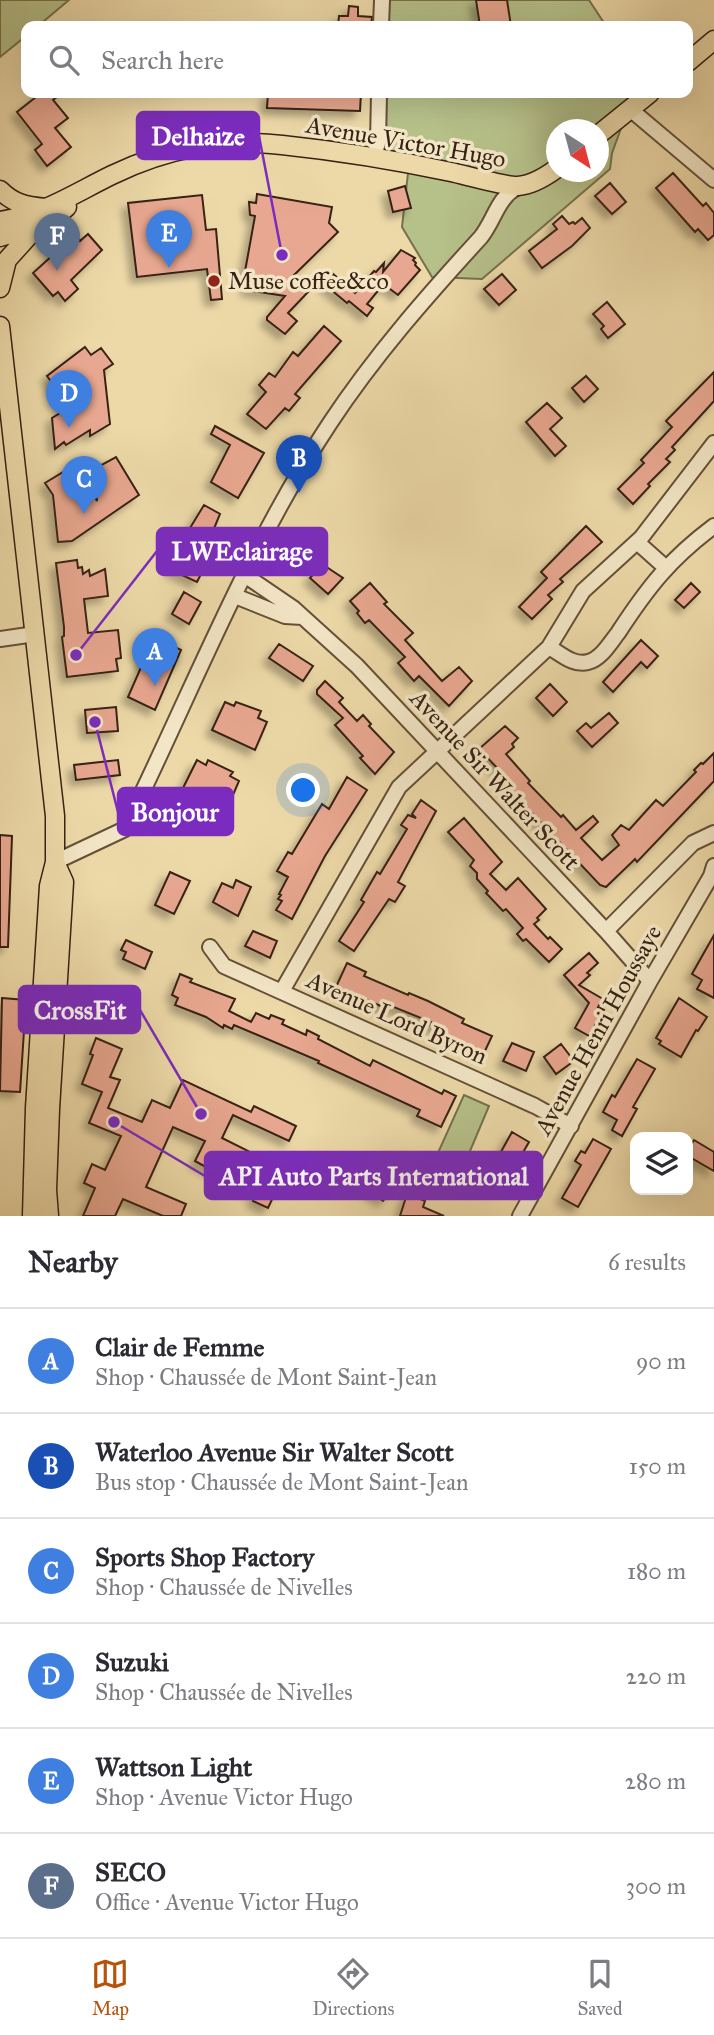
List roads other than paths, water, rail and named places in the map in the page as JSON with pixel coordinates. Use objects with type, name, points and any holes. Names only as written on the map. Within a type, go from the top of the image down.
[{"type":"main road","points":[[693,58],[714,40]]},
{"type":"main road","points":[[609,126],[644,98]]},
{"type":"main road","name":"Avenue Victor Hugo","points":[[0,222],[49,209],[114,174],[171,151],[223,142],[281,145],[374,158],[517,187]]},
{"type":"main road","points":[[517,187],[546,176]]},
{"type":"main road","points":[[0,190],[21,206],[49,209]]},
{"type":"main road","name":"Avenue Victor Hugo","points":[[0,288],[7,260],[34,230],[60,214],[85,190]]},
{"type":"main road","name":"Avenue Victor Hugo","points":[[0,237],[34,230]]},
{"type":"main road","points":[[0,326],[55,816],[55,862],[49,886],[35,1108],[32,1216]]},
{"type":"main road","points":[[49,1216],[47,1190],[50,1109],[64,882],[55,862]]},
{"type":"main road","points":[[21,1216],[34,1166]]},
{"type":"street","points":[[381,21],[382,0]]},
{"type":"street","points":[[374,158],[378,142],[379,98]]},
{"type":"street","points":[[630,109],[714,180]]},
{"type":"street","points":[[55,862],[130,825],[235,597],[301,470],[361,378],[408,318],[481,237],[507,193],[517,187]]},
{"type":"street","points":[[282,991],[399,787],[549,647],[583,591],[637,542],[714,443]]},
{"type":"street","points":[[549,647],[573,662],[584,663],[598,657],[665,567],[714,526]]},
{"type":"street","points":[[637,542],[665,567]]},
{"type":"street","name":"Avenue Sir Walter Scott","points":[[246,576],[293,608],[357,666],[650,981]]},
{"type":"street","name":"Avenue Sir Walter Scott","points":[[235,597],[285,616],[302,617]]},
{"type":"street","points":[[0,639],[35,634]]},
{"type":"street","name":"Avenue Henri Houssaye","points":[[606,931],[693,844],[714,833]]},
{"type":"street","name":"Avenue Henri Houssaye","points":[[522,1216],[650,981],[711,876],[714,866]]},
{"type":"street","name":"Avenue Lord Byron","points":[[210,947],[224,966],[535,1105],[571,1126]]},
{"type":"place","name":"Delhaize","points":[[282,255]]},
{"type":"place","name":"Wattson Light","points":[[169,268]]},
{"type":"place","name":"SECO","points":[[57,271]]},
{"type":"place","name":"Muse coffee&co","points":[[214,281]]},
{"type":"place","name":"Suzuki","points":[[69,428]]},
{"type":"place","name":"Waterloo Avenue Sir Walter Scott","points":[[299,493]]},
{"type":"place","name":"Sports Shop Factory","points":[[84,514]]},
{"type":"place","name":"LWEclairage","points":[[76,655]]},
{"type":"place","name":"Clair de Femme","points":[[155,686]]},
{"type":"place","name":"Bonjour","points":[[95,722]]},
{"type":"place","name":"CrossFit","points":[[201,1114]]},
{"type":"place","name":"API Auto Parts International","points":[[114,1122]]}]
